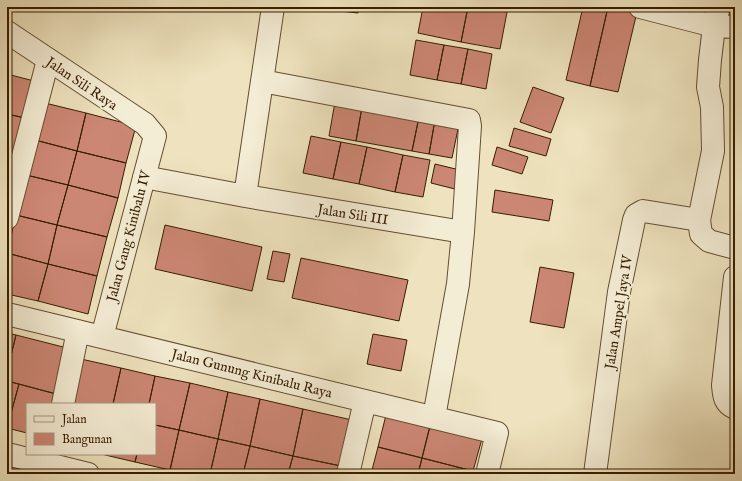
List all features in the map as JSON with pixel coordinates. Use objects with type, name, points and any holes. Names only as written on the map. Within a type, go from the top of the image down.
[{"type":"street","points":[[245,196],[273,7]]},
{"type":"street","points":[[640,7],[723,20],[708,87],[712,107],[713,151],[699,220],[701,234],[709,241],[735,248]]},
{"type":"street","name":"Jalan Sili Raya","points":[[7,32],[145,124],[155,136]]},
{"type":"street","points":[[7,218],[48,60]]},
{"type":"street","points":[[262,81],[469,120],[470,126],[463,232],[458,284],[434,417]]},
{"type":"street","name":"Jalan Gang Kinibalu IV","points":[[102,337],[155,136]]},
{"type":"street","name":"Jalan Sili III","points":[[144,177],[245,196],[463,232]]},
{"type":"street","name":"Jalan Ampel Jaya IV","points":[[595,474],[620,292],[636,215],[643,211],[699,220]]},
{"type":"street","points":[[735,277],[723,385],[724,396],[727,404],[735,408]]},
{"type":"street","name":"Jalan Gunung Kinibalu Raya","points":[[7,314],[497,433],[487,474]]},
{"type":"street","points":[[62,403],[78,331]]},
{"type":"street","points":[[348,474],[365,401]]},
{"type":"street","points":[[7,454],[88,474]]},
{"type":"building","points":[[333,7],[358,7],[358,13],[332,10]]},
{"type":"building","points":[[423,7],[468,7],[461,42],[418,33]]},
{"type":"building","points":[[468,7],[508,7],[500,49],[461,42]]},
{"type":"building","points":[[583,7],[608,7],[590,86],[566,80]]},
{"type":"building","points":[[608,7],[637,12],[618,92],[590,86]]},
{"type":"building","points":[[416,40],[444,45],[437,80],[410,75]]},
{"type":"building","points":[[444,45],[468,49],[461,84],[437,80]]},
{"type":"building","points":[[468,49],[492,54],[486,89],[461,84]]},
{"type":"building","points":[[7,74],[34,81],[25,118],[7,114]]},
{"type":"building","points":[[533,87],[564,98],[551,133],[520,122]]},
{"type":"building","points":[[335,102],[362,107],[356,141],[329,136]]},
{"type":"building","points":[[45,103],[86,113],[77,151],[35,140]]},
{"type":"building","points":[[362,107],[419,117],[412,151],[356,141]]},
{"type":"building","points":[[86,113],[136,126],[126,163],[77,151]]},
{"type":"building","points":[[7,114],[25,118],[16,153],[7,151]]},
{"type":"building","points":[[419,117],[435,120],[429,154],[412,151]]},
{"type":"building","points":[[435,120],[459,124],[452,158],[429,154]]},
{"type":"building","points":[[514,128],[551,139],[546,156],[509,146]]},
{"type":"building","points":[[311,136],[341,142],[333,179],[303,173]]},
{"type":"building","points":[[35,140],[77,151],[68,185],[26,175]]},
{"type":"building","points":[[341,142],[367,147],[359,184],[333,179]]},
{"type":"building","points":[[367,147],[403,155],[395,192],[359,184]]},
{"type":"building","points":[[497,147],[528,157],[522,174],[492,165]]},
{"type":"building","points":[[7,151],[16,153],[7,188]]},
{"type":"building","points":[[77,151],[126,163],[118,198],[68,185]]},
{"type":"building","points":[[403,155],[430,160],[423,197],[395,192]]},
{"type":"building","points":[[435,164],[464,171],[459,190],[431,183]]},
{"type":"building","points":[[26,175],[68,185],[57,225],[16,215]]},
{"type":"building","points":[[68,185],[118,198],[107,237],[57,225]]},
{"type":"building","points":[[495,190],[553,200],[549,221],[492,212]]},
{"type":"building","points":[[16,215],[57,225],[48,264],[7,253]]},
{"type":"building","points":[[57,225],[107,237],[97,276],[48,264]]},
{"type":"building","points":[[165,225],[262,247],[252,291],[155,269]]},
{"type":"building","points":[[273,251],[290,254],[284,282],[267,279]]},
{"type":"building","points":[[7,253],[48,264],[38,301],[7,294]]},
{"type":"building","points":[[301,258],[408,280],[399,321],[292,298]]},
{"type":"building","points":[[48,264],[97,276],[88,314],[38,301]]},
{"type":"building","points":[[540,267],[574,273],[564,328],[530,322]]},
{"type":"building","points":[[7,333],[16,335],[7,372]]},
{"type":"building","points":[[373,334],[407,340],[401,371],[367,364]]},
{"type":"building","points":[[16,335],[71,349],[60,395],[7,381],[7,372]]},
{"type":"building","points":[[81,359],[121,368],[113,403],[71,403]]},
{"type":"building","points":[[121,368],[155,376],[149,403],[113,403]]},
{"type":"building","points":[[155,376],[190,383],[179,430],[156,425],[156,403],[149,403]]},
{"type":"building","points":[[7,381],[19,384],[7,428]]},
{"type":"building","points":[[190,383],[228,392],[218,439],[179,430]]},
{"type":"building","points":[[19,384],[60,395],[57,403],[26,403],[26,433],[7,428]]},
{"type":"building","points":[[228,392],[260,399],[250,446],[218,439]]},
{"type":"building","points":[[260,399],[303,409],[293,456],[250,446]]},
{"type":"building","points":[[303,409],[352,420],[341,466],[293,456]]},
{"type":"building","points":[[387,411],[431,422],[422,458],[378,447]]},
{"type":"building","points":[[431,422],[483,435],[473,471],[422,458]]},
{"type":"building","points":[[156,425],[179,430],[170,470],[135,462],[137,455],[156,455]]},
{"type":"building","points":[[179,430],[218,439],[210,474],[187,474],[170,470]]},
{"type":"building","points":[[218,439],[250,446],[243,474],[210,474]]},
{"type":"building","points":[[250,446],[293,456],[288,474],[243,474]]},
{"type":"building","points":[[378,447],[422,458],[418,474],[371,474]]},
{"type":"building","points":[[105,455],[137,455],[135,462]]},
{"type":"building","points":[[293,456],[341,466],[340,474],[288,474]]},
{"type":"building","points":[[422,458],[473,471],[473,474],[418,474]]},
{"type":"building","points":[[8,464],[40,472],[40,474],[7,474]]}]
